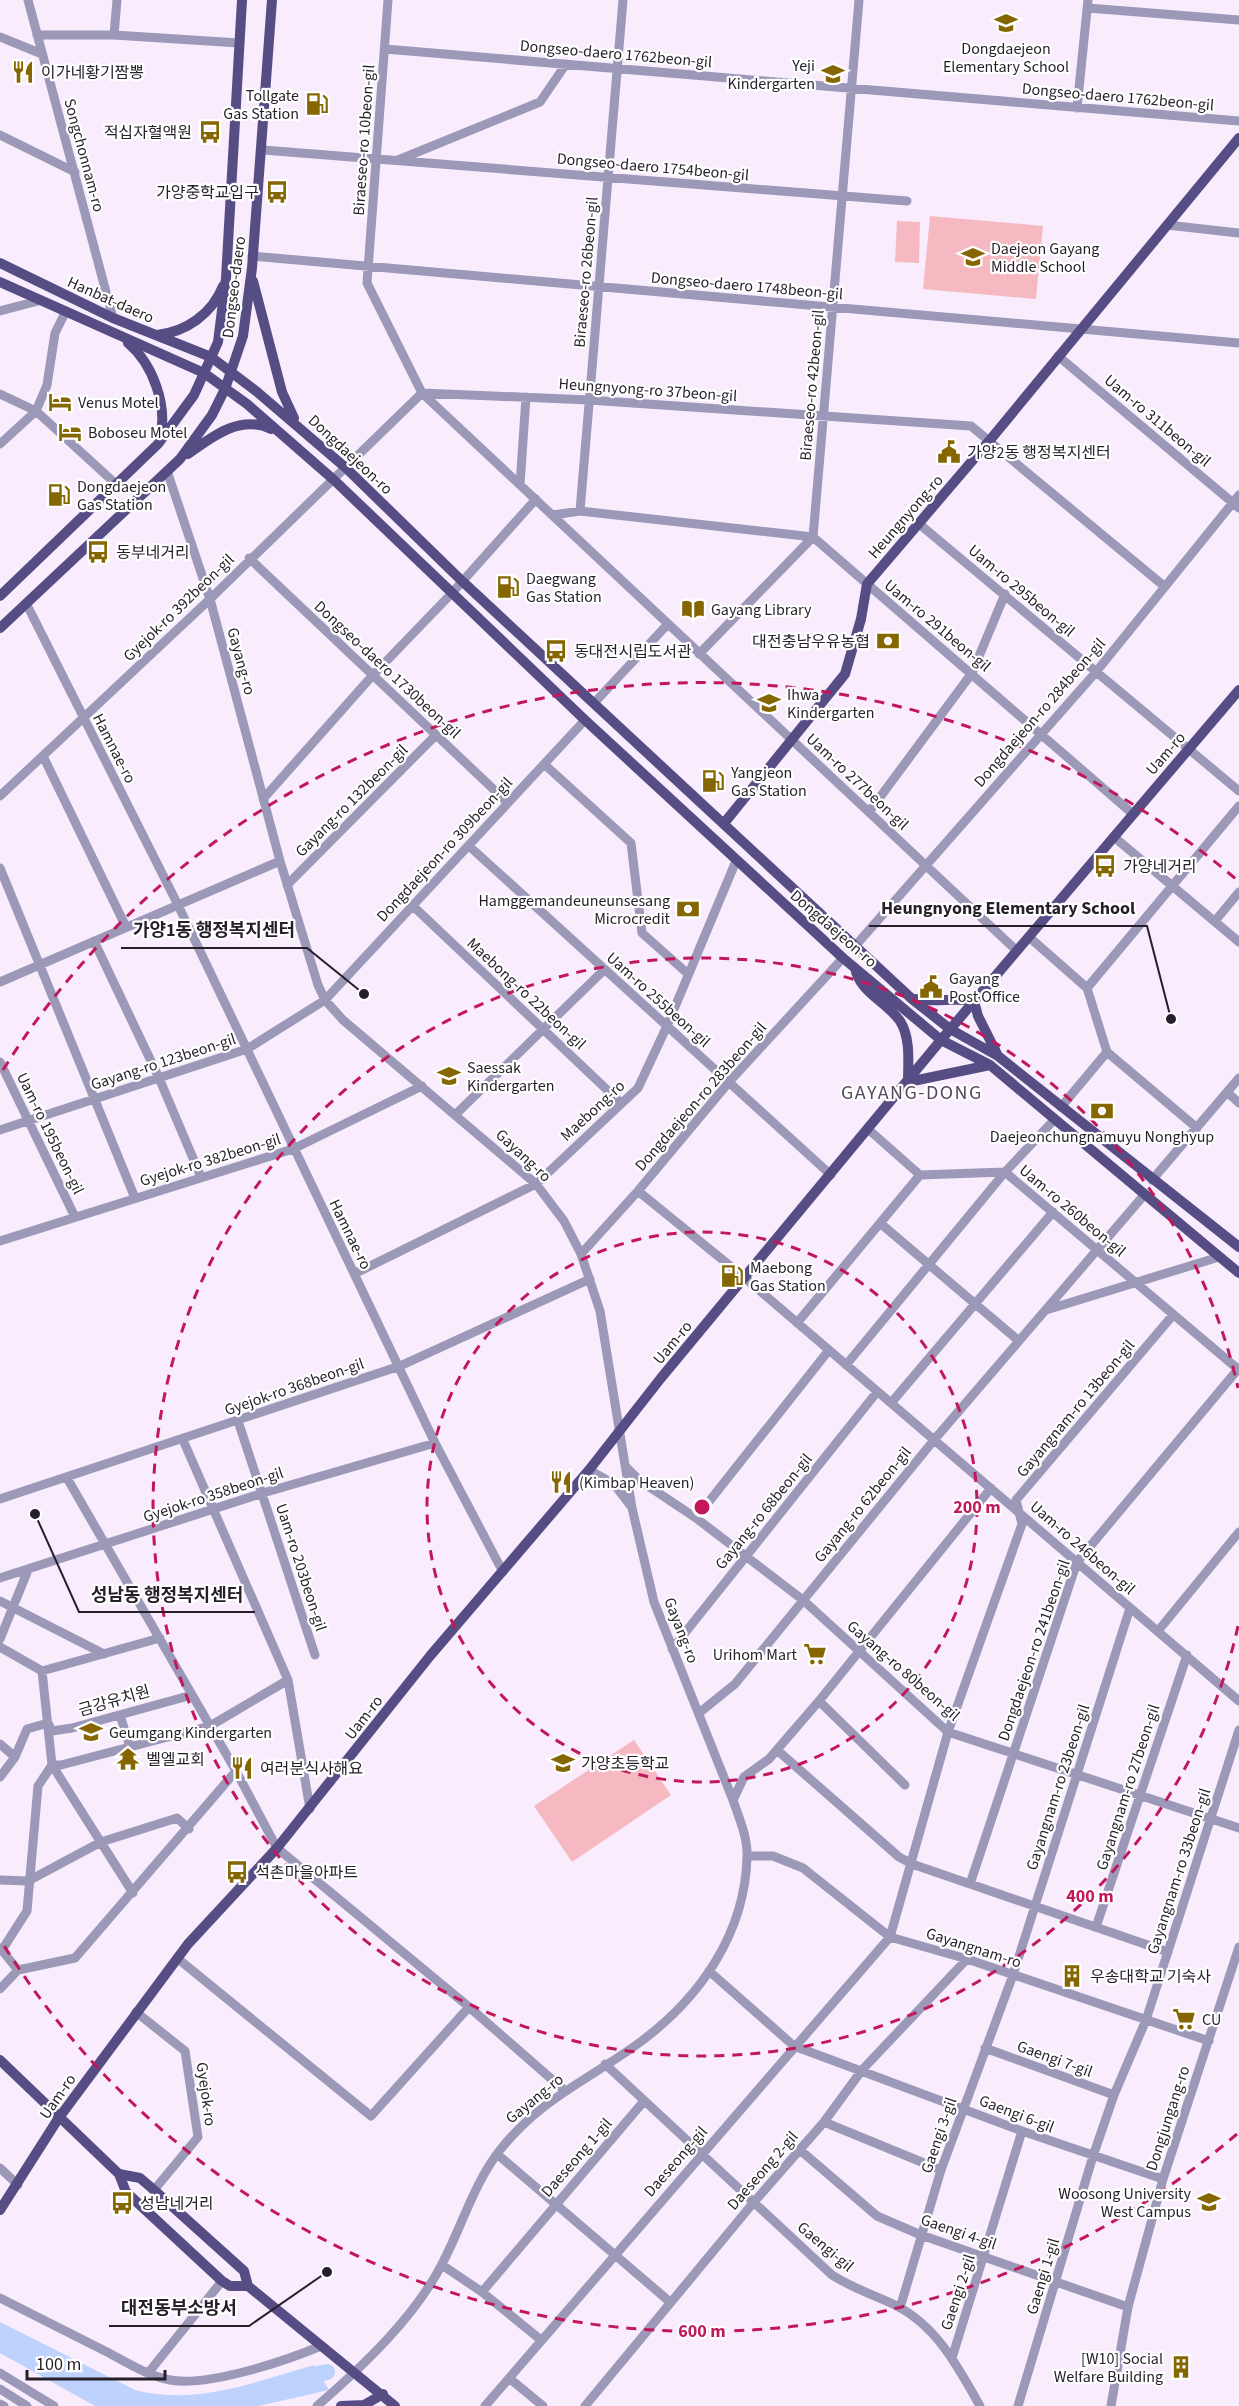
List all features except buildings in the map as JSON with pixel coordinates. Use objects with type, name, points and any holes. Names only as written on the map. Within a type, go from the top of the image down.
[{"type":"main road","name":"Dongseo-daero","points":[[0,596],[158,444],[194,395],[211,357],[220,334],[226,278],[242,0]]},
{"type":"main road","name":"Dongseo-daero","points":[[0,628],[180,459],[212,415],[225,389],[243,336],[252,262],[263,150],[272,0]]},
{"type":"main road","name":"Heungnyong-ro","points":[[725,822],[793,741],[844,674],[861,619],[867,584],[990,440],[1239,138]]},
{"type":"main road","points":[[252,262],[260,313],[275,370],[296,424]]},
{"type":"main road","name":"Hanbat-daero","points":[[0,263],[113,318],[211,357]]},
{"type":"main road","points":[[155,335],[181,328],[201,317],[213,305],[226,278]]},
{"type":"main road","name":"Hanbat-daero","points":[[0,282],[64,313],[204,373]]},
{"type":"main road","points":[[122,338],[142,358],[158,392],[163,420],[158,444]]},
{"type":"main road","name":"Dongdaejeon-ro","points":[[211,357],[296,424],[346,468],[462,581],[725,822],[912,999],[950,1029],[998,1056],[1152,1180],[1238,1243]]},
{"type":"main road","name":"Dongdaejeon-ro","points":[[204,373],[284,436],[334,480],[585,720],[843,958],[941,1040],[990,1065],[1239,1273]]},
{"type":"main road","points":[[180,459],[225,430],[246,423],[261,424],[284,436]]},
{"type":"main road","name":"Uam-ro","points":[[0,2210],[58,2119],[177,1958],[277,1848],[430,1656],[589,1470],[950,1029],[1239,690]]},
{"type":"main road","points":[[855,968],[858,981],[900,1022],[908,1052],[908,1082],[990,1065]]},
{"type":"main road","points":[[912,999],[974,1001],[978,1016],[998,1056]]},
{"type":"main road","points":[[0,2060],[58,2119],[119,2174],[126,2192],[222,2281],[230,2286],[248,2286]]},
{"type":"main road","points":[[119,2174],[140,2178],[244,2271],[248,2286],[321,2346],[357,2372],[395,2406]]},
{"type":"main road","points":[[341,2406],[364,2405],[383,2394]]},
{"type":"street","name":"Songchonnam-ro","points":[[28,0],[113,318]]},
{"type":"street","points":[[114,35],[117,0]]},
{"type":"street","name":"Biraeseo-ro 10beon-gil","points":[[367,283],[388,0]]},
{"type":"street","name":"Biraeseo-ro 26beon-gil","points":[[580,511],[623,0]]},
{"type":"street","name":"Biraeseo-ro 42beon-gil","points":[[813,537],[859,0]]},
{"type":"street","points":[[1077,108],[1088,4],[1239,20]]},
{"type":"street","points":[[37,35],[114,35],[238,43]]},
{"type":"street","points":[[0,37],[42,54]]},
{"type":"street","name":"Dongseo-daero 1762beon-gil","points":[[385,49],[1239,122]]},
{"type":"street","name":"Dongseo-daero 1754beon-gil","points":[[396,161],[540,102],[566,64]]},
{"type":"street","points":[[0,135],[75,172]]},
{"type":"street","name":"Dongseo-daero 1754beon-gil","points":[[263,150],[907,201]]},
{"type":"street","points":[[1167,225],[1239,233]]},
{"type":"street","name":"Dongseo-daero 1748beon-gil","points":[[252,262],[369,266],[1239,343]]},
{"type":"street","name":"Uam-ro 277beon-gil","points":[[367,283],[422,393],[1017,951]]},
{"type":"street","points":[[0,311],[38,301]]},
{"type":"street","points":[[0,444],[36,411],[47,385],[55,333],[64,313]]},
{"type":"street","name":"Uam-ro 311beon-gil","points":[[1058,356],[1237,502]]},
{"type":"street","points":[[334,480],[422,393]]},
{"type":"street","name":"Heungnyong-ro 37beon-gil","points":[[422,393],[589,400],[971,426],[1164,586]]},
{"type":"street","points":[[0,394],[36,411],[117,485]]},
{"type":"street","points":[[520,484],[526,397]]},
{"type":"street","name":"Gayang-ro","points":[[167,471],[210,599],[280,861],[325,1000],[343,1020],[536,1184],[564,1221],[581,1254],[600,1311],[632,1508],[654,1602],[733,1800],[742,1825],[747,1856],[742,1899],[730,1937],[709,1971],[678,2011],[642,2041],[564,2090],[514,2133],[497,2154],[472,2198],[442,2265],[410,2312],[357,2372],[317,2406]]},
{"type":"street","name":"Gyejok-ro 392beon-gil","points":[[0,796],[334,480]]},
{"type":"street","points":[[263,799],[372,676],[452,593],[536,499]]},
{"type":"street","name":"Dongdaejeon-ro 284beon-gil","points":[[856,945],[1096,672],[1164,586],[1237,502]]},
{"type":"street","points":[[553,515],[580,511],[813,537]]},
{"type":"street","name":"Uam-ro 295beon-gil","points":[[918,523],[1239,791]]},
{"type":"street","points":[[699,654],[813,537]]},
{"type":"street","name":"Uam-ro 291beon-gil","points":[[813,537],[1133,814]]},
{"type":"street","name":"Dongseo-daero 1730beon-gil","points":[[249,558],[507,802]]},
{"type":"street","points":[[869,812],[972,673],[1005,594]]},
{"type":"street","name":"Hamnae-ro","points":[[26,603],[178,905],[435,1443],[503,1572]]},
{"type":"street","points":[[595,702],[667,625]]},
{"type":"street","name":"Dongdaejeon-ro 309beon-gil","points":[[325,1000],[585,720]]},
{"type":"street","name":"Gayang-ro 132beon-gil","points":[[287,885],[436,735]]},
{"type":"street","points":[[43,756],[126,927]]},
{"type":"street","points":[[544,764],[631,843],[642,933],[687,974]]},
{"type":"street","points":[[1087,988],[1239,806]]},
{"type":"street","points":[[1114,837],[1239,942]]},
{"type":"street","name":"Uam-ro 255beon-gil","points":[[469,846],[831,1175]]},
{"type":"street","points":[[0,982],[280,861]]},
{"type":"street","name":"Maebong-ro","points":[[354,1274],[536,1184],[638,1088],[667,1026],[736,861]]},
{"type":"street","points":[[0,867],[3,882],[40,964],[135,1198]]},
{"type":"street","points":[[1215,921],[1239,892]]},
{"type":"street","name":"Maebong-ro 22beon-gil","points":[[413,906],[621,1103]]},
{"type":"street","points":[[1029,937],[1087,988],[1107,1052],[1197,1128]]},
{"type":"street","points":[[94,941],[159,1078],[201,1178]]},
{"type":"street","name":"Dongdaejeon-ro 283beon-gil","points":[[581,1254],[638,1191],[729,1082],[843,958]]},
{"type":"street","points":[[456,1114],[604,970]]},
{"type":"street","name":"Gayang-ro 123beon-gil","points":[[0,1130],[247,1049],[325,1000]]},
{"type":"street","points":[[1060,1107],[1107,1052]]},
{"type":"street","name":"Uam-ro 195beon-gil","points":[[0,1062],[75,1217]]},
{"type":"street","points":[[1152,1180],[1239,1078]]},
{"type":"street","name":"Gyejok-ro 382beon-gil","points":[[0,1240],[293,1149],[422,1086]]},
{"type":"street","points":[[1227,1092],[1239,1103]]},
{"type":"street","points":[[846,1365],[1005,1173],[1055,1119]]},
{"type":"street","points":[[797,1323],[920,1174],[868,1129]]},
{"type":"street","name":"Uam-ro 260beon-gil","points":[[920,1174],[1005,1173],[1239,1369]]},
{"type":"street","points":[[638,1191],[745,1278]]},
{"type":"street","name":"Gayang-ro 62beon-gil","points":[[699,1713],[735,1684],[934,1440],[1145,1194]]},
{"type":"street","points":[[891,1403],[1053,1212]]},
{"type":"street","points":[[880,1223],[1019,1341]]},
{"type":"street","points":[[1046,1310],[1219,1257]]},
{"type":"street","name":"Uam-ro 246beon-gil","points":[[745,1278],[1239,1701]]},
{"type":"street","name":"Gyejok-ro 368beon-gil","points":[[0,1499],[400,1366],[590,1279]]},
{"type":"street","name":"Gayangnam-ro 13beon-gil","points":[[890,1937],[948,1732],[1022,1524],[1016,1500],[1173,1315]]},
{"type":"street","points":[[696,1518],[829,1350]]},
{"type":"street","name":"Dongdaejeon-ro 241beon-gil","points":[[970,1884],[1077,1562],[1239,1369]]},
{"type":"street","name":"Gayang-ro 68beon-gil","points":[[672,1649],[878,1392]]},
{"type":"street","name":"Uam-ro 203beon-gil","points":[[238,1421],[315,1655]]},
{"type":"street","points":[[183,1440],[288,1680],[309,1809]]},
{"type":"street","name":"Gyejok-ro 358beon-gil","points":[[0,1578],[262,1493],[435,1443]]},
{"type":"street","name":"Gayang-ro 80beon-gil","points":[[626,1467],[639,1480],[696,1518],[745,1558],[803,1600],[948,1732],[1239,1828]]},
{"type":"street","points":[[589,1470],[614,1484],[632,1508]]},
{"type":"street","points":[[67,1478],[237,1771],[277,1848],[469,2007],[564,2090]]},
{"type":"street","points":[[733,1800],[744,1777],[777,1750],[819,1701],[991,1488]]},
{"type":"street","points":[[1158,1631],[1239,1532]]},
{"type":"street","points":[[0,1640],[28,1570]]},
{"type":"street","points":[[0,1601],[104,1654]]},
{"type":"street","name":"Gayangnam-ro 23beon-gil","points":[[1013,1976],[1130,1608]]},
{"type":"street","points":[[0,1647],[42,1671],[159,1638]]},
{"type":"street","name":"Gayangnam-ro 27beon-gil","points":[[1096,1927],[1187,1656]]},
{"type":"street","points":[[42,1671],[52,1765],[133,1893]]},
{"type":"street","points":[[18,1970],[1,1949],[27,1911],[38,1786],[52,1765],[210,1726],[288,1680]]},
{"type":"street","name":"금강유치원","points":[[48,1723],[52,1731],[192,1695]]},
{"type":"street","points":[[819,1701],[905,1785]]},
{"type":"street","points":[[120,1715],[130,1747]]},
{"type":"street","points":[[0,1778],[15,1757],[27,1729],[48,1723]]},
{"type":"street","name":"Gayangnam-ro 33beon-gil","points":[[1146,2020],[1239,1730]]},
{"type":"street","points":[[0,1744],[15,1757]]},
{"type":"street","points":[[777,1750],[899,1857],[912,1864],[1168,1952]]},
{"type":"street","points":[[0,1989],[18,1970],[75,1958],[237,1771]]},
{"type":"street","points":[[0,1880],[28,1881],[100,1842],[177,1818],[189,1829]]},
{"type":"street","name":"Gayangnam-ro","points":[[747,1856],[773,1856],[803,1868],[890,1937],[967,1959],[1209,2041]]},
{"type":"street","name":"Daeseong-gil","points":[[485,2406],[701,2152],[890,1937]]},
{"type":"street","name":"Dongjungang-ro","points":[[1111,2406],[1128,2307],[1162,2178],[1239,1947]]},
{"type":"street","points":[[177,1958],[371,2116],[469,2007]]},
{"type":"street","name":"Daeseong 2-gil","points":[[585,2406],[754,2202],[824,2122],[862,2070],[967,1959]]},
{"type":"street","points":[[709,1971],[794,2046]]},
{"type":"street","name":"Gaengi 3-gil","points":[[900,2308],[941,2170],[1013,1976]]},
{"type":"street","name":"Gyejok-ro","points":[[136,2012],[185,2051],[198,2137],[154,2190]]},
{"type":"street","name":"Gaengi 1-gil","points":[[1018,2406],[1094,2156],[1114,2096],[1146,2020]]},
{"type":"street","name":"Gaengi 6-gil","points":[[794,2046],[1022,2131],[1162,2178]]},
{"type":"street","name":"Gaengi 7-gil","points":[[985,2048],[1114,2096]]},
{"type":"street","points":[[604,2064],[701,2152]]},
{"type":"street","name":"Daeseong 1-gil","points":[[482,2292],[644,2101]]},
{"type":"street","points":[[824,2122],[941,2170]]},
{"type":"street","name":"Gaengi 2-gil","points":[[952,2358],[1022,2131]]},
{"type":"street","name":"Gaengi 4-gil","points":[[800,2150],[877,2216],[921,2235],[984,2255],[1128,2307]]},
{"type":"street","name":"Gaengi-gil","points":[[701,2152],[832,2275],[851,2287],[900,2308],[931,2329],[952,2358],[980,2406]]},
{"type":"street","points":[[497,2154],[670,2302]]},
{"type":"street","points":[[0,2168],[18,2185]]},
{"type":"street","points":[[442,2265],[482,2292],[541,2340]]},
{"type":"street","points":[[149,2372],[222,2281]]},
{"type":"street","points":[[0,2298],[149,2372],[170,2380],[189,2380],[235,2373],[294,2357],[321,2346]]},
{"type":"street","points":[[0,2373],[54,2406]]},
{"type":"street","points":[[509,2378],[543,2406]]},
{"type":"street","points":[[0,2390],[27,2406]]},
{"type":"street","points":[[0,2403],[4,2406]]},
{"type":"shaded area","points":[[930,216],[1043,226],[1036,299],[923,289]]},
{"type":"shaded area","points":[[897,221],[920,222],[919,263],[895,262]]},
{"type":"shaded area","points":[[634,1740],[671,1795],[572,1862],[534,1806]]},
{"type":"water","points":[[0,2322],[135,2390],[158,2394],[203,2394],[247,2385],[314,2365],[329,2390],[258,2406],[95,2406],[0,2353]]},
{"type":"waterway","points":[[298,2379],[327,2372]]},
{"type":"place","name":"Dongdaejeon Elementary School","points":[[1006,23]]},
{"type":"place","name":"이가네황기짬뽕","points":[[23,72]]},
{"type":"place","name":"Yeji Kindergarten","points":[[833,74]]},
{"type":"place","name":"Tollgate Gas Station","points":[[317,104]]},
{"type":"place","name":"적십자혈액원","points":[[210,132]]},
{"type":"place","name":"가양중학교입구","points":[[277,192]]},
{"type":"place","name":"Daejeon Gayang Middle School","points":[[973,257]]},
{"type":"place","name":"Venus Motel","points":[[60,402]]},
{"type":"place","name":"Boboseu Motel","points":[[70,432]]},
{"type":"place","name":"가양2동 행정복지센터","points":[[949,452]]},
{"type":"place","name":"Dongdaejeon Gas Station","points":[[59,495]]},
{"type":"place","name":"동부네거리","points":[[98,552]]},
{"type":"place","name":"Daegwang Gas Station","points":[[508,587]]},
{"type":"place","name":"Gayang Library","points":[[693,609]]},
{"type":"place","name":"대전충남우유농협","points":[[888,641]]},
{"type":"place","name":"동대전시립도서관","points":[[556,651]]},
{"type":"place","name":"Ihwa Kindergarten","points":[[769,703]]},
{"type":"place","name":"Yangjeon Gas Station","points":[[713,781]]},
{"type":"place","name":"가양네거리","points":[[1105,866]]},
{"type":"place","name":"Hamggemandeuneunsesang Microcredit","points":[[688,909]]},
{"type":"place","name":"Gayang Post Office","points":[[931,987]]},
{"type":"place","name":"가양1동 행정복지센터","points":[[364,994]]},
{"type":"place","name":"Heungnyong Elementary School","points":[[1171,1019]]},
{"type":"place","name":"Saessak Kindergarten","points":[[449,1076]]},
{"type":"place","name":"Daejeonchungnamuyu Nonghyup","points":[[1102,1111]]},
{"type":"place","name":"Maebong Gas Station","points":[[732,1276]]},
{"type":"place","name":"(Kimbap Heaven)","points":[[561,1482]]},
{"type":"place","name":"성남동 행정복지센터","points":[[35,1514]]},
{"type":"place","name":"Urihom Mart","points":[[815,1654]]},
{"type":"place","name":"Geumgang Kindergarten","points":[[91,1732]]},
{"type":"place","name":"벨엘교회","points":[[128,1759]]},
{"type":"place","name":"가양초등학교","points":[[563,1763]]},
{"type":"place","name":"여러분식사해요","points":[[242,1768]]},
{"type":"place","name":"석촌마을아파트","points":[[237,1872]]},
{"type":"place","name":"우송대학교 기숙사","points":[[1072,1976]]},
{"type":"place","name":"CU","points":[[1184,2019]]},
{"type":"place","name":"Woosong University West Campus","points":[[1209,2202]]},
{"type":"place","name":"성남네거리","points":[[122,2203]]},
{"type":"place","name":"대전동부소방서","points":[[327,2272]]},
{"type":"place","name":"[W10] Social Welfare Building","points":[[1181,2367]]},
{"type":"district","name":"GAYANG-DONG","points":[[912,1092]]}]
